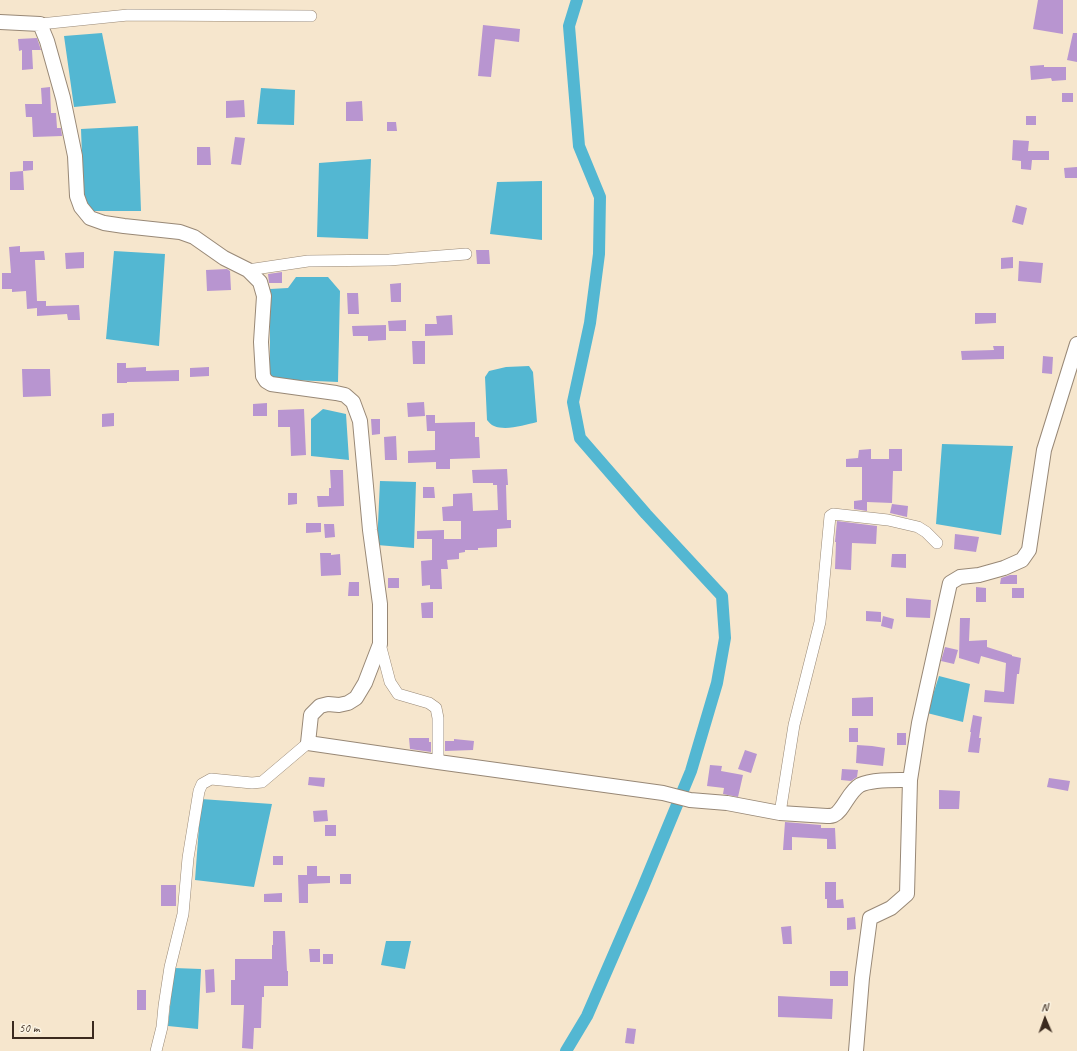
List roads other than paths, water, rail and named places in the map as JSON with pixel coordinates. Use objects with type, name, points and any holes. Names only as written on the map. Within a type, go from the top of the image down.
[{"type":"main road","points":[[0,22],[40,24],[47,41],[63,98],[75,156],[77,196],[81,207],[90,218],[104,223],[180,232],[194,237],[224,258],[248,270],[260,282],[264,296],[261,342],[263,376],[266,381],[271,384],[345,395],[353,402],[360,421],[370,530],[380,604],[380,644],[365,683],[356,698],[348,703],[320,706],[311,714],[308,743],[663,793],[690,800],[727,803],[780,814],[834,815],[853,791],[860,785],[886,780],[910,780]]},
{"type":"main road","points":[[856,1051],[862,978],[870,918],[891,908],[907,894],[910,780],[919,722],[950,583],[960,577],[979,575],[1004,568],[1022,560],[1029,550],[1044,450],[1077,344]]},
{"type":"street","points":[[40,24],[128,15],[311,16]]},
{"type":"street","points":[[248,270],[308,262],[389,260],[466,254]]},
{"type":"street","points":[[780,814],[794,725],[820,622],[830,516],[833,514],[888,520],[918,527],[926,532],[937,543]]},
{"type":"street","points":[[380,644],[390,682],[398,694],[428,703],[436,708],[438,718],[438,762]]},
{"type":"street","points":[[156,1051],[162,1027],[170,967],[183,914],[188,858],[199,791],[202,784],[211,779],[252,783],[262,782],[308,743]]},
{"type":"water","points":[[102,33],[116,103],[74,107],[64,36]]},
{"type":"water","points":[[261,88],[295,90],[294,125],[257,124]]},
{"type":"water","points":[[138,126],[141,211],[84,211],[81,129]]},
{"type":"water","points":[[371,159],[368,239],[317,237],[319,163]]},
{"type":"water","points":[[542,181],[542,240],[490,234],[497,182]]},
{"type":"water","points":[[114,251],[165,254],[159,346],[106,339]]},
{"type":"water","points":[[296,277],[328,277],[340,291],[338,382],[270,379],[270,289],[288,288]]},
{"type":"water","points":[[529,366],[533,372],[537,422],[510,428],[492,425],[487,420],[485,377],[489,371],[506,367]]},
{"type":"water","points":[[323,409],[346,414],[349,460],[311,456],[311,419]]},
{"type":"water","points":[[942,444],[1013,446],[1001,535],[936,524]]},
{"type":"water","points":[[380,481],[416,482],[414,548],[377,545]]},
{"type":"water","points":[[939,676],[970,684],[963,722],[927,713]]},
{"type":"water","points":[[201,799],[272,804],[254,887],[195,880]]},
{"type":"water","points":[[386,941],[411,941],[405,969],[381,965]]},
{"type":"water","points":[[174,968],[201,969],[198,1029],[168,1026]]},
{"type":"waterway","points":[[566,1051],[587,1016],[691,771],[717,683],[725,638],[722,596],[646,514],[580,438],[573,402],[590,323],[599,254],[600,197],[579,146],[569,26],[577,0]]}]
